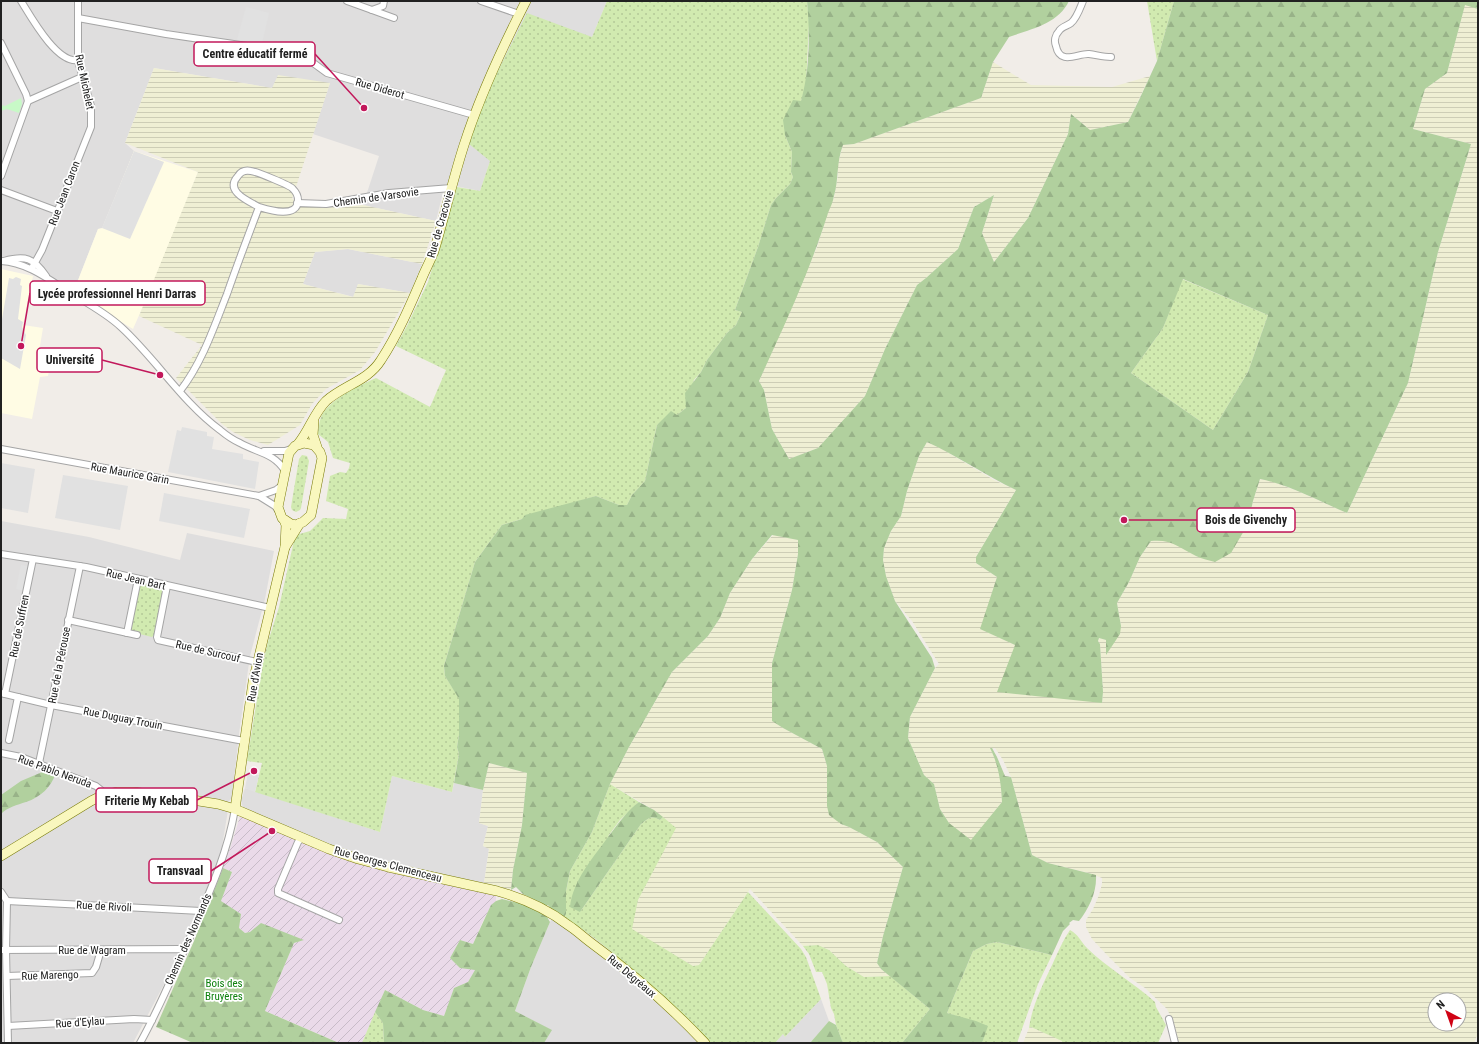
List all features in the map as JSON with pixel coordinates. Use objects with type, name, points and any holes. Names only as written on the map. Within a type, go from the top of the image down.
[{"type":"street","points":[[21,1],[35,24],[52,47],[68,60],[78,60]]},
{"type":"street","name":"Rue Michelet","points":[[78,1],[78,60],[91,106],[92,116]]},
{"type":"street","points":[[347,1],[394,18]]},
{"type":"street","points":[[372,10],[383,6],[384,1]]},
{"type":"street","points":[[481,1],[520,14]]},
{"type":"street","name":"Rue de Cracovie","points":[[278,510],[289,453],[315,418],[320,408],[327,401],[368,375],[381,361],[402,324],[435,249],[451,188],[474,114],[494,64],[526,1]]},
{"type":"street","points":[[1083,1],[1074,21],[1059,30],[1056,35],[1056,48],[1058,52],[1068,58],[1090,54],[1110,57]]},
{"type":"street","name":"Rue Diderot","points":[[78,18],[166,34],[242,44],[301,54],[327,73],[474,114]]},
{"type":"street","points":[[1,43],[28,101],[1,176]]},
{"type":"street","points":[[28,101],[82,77]]},
{"type":"street","name":"Rue Jean Caron","points":[[32,268],[42,250],[91,127],[92,116]]},
{"type":"street","points":[[243,171],[252,171],[292,187],[296,192],[297,203],[290,211],[282,213],[259,207],[239,196],[235,191],[234,182],[236,177],[243,171]]},
{"type":"street","name":"Chemin de Varsovie","points":[[297,203],[326,204],[389,193],[451,188]]},
{"type":"street","points":[[1,190],[57,212]]},
{"type":"street","points":[[180,391],[195,368],[214,327],[259,207]]},
{"type":"street","points":[[3,261],[27,258],[35,262],[47,278]]},
{"type":"street","points":[[3,261],[32,268],[106,315],[121,327],[195,408],[219,430],[240,443],[261,451],[277,461],[285,471]]},
{"type":"street","points":[[315,418],[313,435],[317,447]]},
{"type":"street","points":[[261,451],[285,451],[295,446],[307,443],[317,447]]},
{"type":"street","name":"Rue d'Avion","points":[[285,547],[300,523],[308,518],[312,511],[322,458],[317,447]]},
{"type":"street","name":"Rue Maurice Garin","points":[[1,449],[259,496],[275,506],[278,510]]},
{"type":"street","points":[[259,496],[276,490],[283,485]]},
{"type":"street","points":[[278,510],[284,520],[291,524],[300,523]]},
{"type":"street","name":"Rue d'Avion","points":[[235,809],[257,662],[285,547],[286,525],[284,520]]},
{"type":"street","name":"Rue Jean Bart","points":[[1,554],[80,566],[270,608]]},
{"type":"street","name":"Rue de Suffren","points":[[3,694],[32,559]]},
{"type":"street","name":"Rue de la Pérouse","points":[[39,763],[80,566]]},
{"type":"street","points":[[127,633],[138,579]]},
{"type":"street","name":"Rue de Surcouf","points":[[168,586],[157,637],[158,640],[257,662]]},
{"type":"street","points":[[68,620],[137,635]]},
{"type":"street","name":"Rue Duguay Trouin","points":[[3,694],[244,741]]},
{"type":"street","points":[[8,740],[18,697]]},
{"type":"street","name":"Rue Pablo Neruda","points":[[1,753],[21,757],[39,763],[96,786],[101,790],[103,795]]},
{"type":"street","name":"Rue Georges Clemenceau","points":[[1,856],[103,795],[118,792],[133,792],[218,804],[235,809],[302,838],[358,859],[513,895],[538,906],[554,916]]},
{"type":"street","name":"Chemin des Normands","points":[[140,1043],[184,951],[201,911],[223,856],[235,809]]},
{"type":"street","points":[[302,838],[298,842],[278,889],[278,894],[339,920]]},
{"type":"street","points":[[1,892],[7,902],[4,950],[7,976],[8,1043]]},
{"type":"street","name":"Rue de Rivoli","points":[[7,902],[201,911]]},
{"type":"street","name":"Rue Dégréaux","points":[[554,916],[568,924],[646,987],[705,1043]]},
{"type":"street","name":"Rue de Wagram","points":[[4,950],[180,949],[184,951]]},
{"type":"street","name":"Rue Marengo","points":[[7,976],[92,973],[96,967],[101,950]]},
{"type":"street","name":"Rue d'Eylau","points":[[8,1026],[134,1019],[152,1020]]},
{"type":"street","points":[[1169,1019],[1176,1043]]},
{"type":"shaded area","points":[[1,1],[607,1],[592,37],[490,161],[480,191],[445,184],[436,221],[363,205],[379,156],[313,134],[330,83],[272,88],[154,68],[125,143],[134,151],[102,228],[98,229],[73,293],[37,268],[1,261]]},
{"type":"shaded area","points":[[246,7],[269,13],[262,43],[237,40]]},
{"type":"shaded area","points":[[134,151],[198,172],[162,263],[133,329],[73,293],[98,229],[103,228]]},
{"type":"shaded area","points":[[134,151],[164,162],[130,239],[102,228]]},
{"type":"shaded area","points":[[348,249],[422,264],[410,293],[358,284],[354,297],[303,284],[315,252]]},
{"type":"shaded area","points":[[1,269],[33,276],[23,325],[43,328],[37,364],[50,366],[48,376],[40,377],[32,419],[1,413]]},
{"type":"shaded area","points":[[16,277],[21,279],[20,285],[22,286],[18,319],[23,322],[22,327],[26,335],[20,369],[1,358],[1,325],[9,278],[13,279]]},
{"type":"shaded area","points":[[182,427],[207,432],[207,436],[214,437],[212,449],[243,454],[243,459],[259,462],[255,489],[168,472],[177,430],[181,431]]},
{"type":"shaded area","points":[[1,463],[35,469],[28,513],[1,508]]},
{"type":"shaded area","points":[[63,475],[128,486],[120,530],[55,518]]},
{"type":"shaded area","points":[[164,493],[250,509],[244,538],[159,521]]},
{"type":"shaded area","points":[[1,521],[89,537],[180,560],[187,533],[274,551],[265,599],[250,656],[232,798],[228,802],[182,794],[106,790],[1,853]]},
{"type":"shaded area","points":[[21,565],[31,567],[26,591],[16,589]]},
{"type":"shaded area","points":[[248,773],[259,775],[255,792],[245,788]]},
{"type":"shaded area","points":[[392,776],[452,792],[454,783],[483,790],[479,823],[488,826],[483,846],[489,848],[484,883],[428,872],[351,853],[308,837],[243,808],[241,801],[245,788],[380,832]]},
{"type":"shaded area","points":[[120,795],[173,800],[228,810],[221,853],[189,933],[171,971],[133,1043],[1,1043],[1,859],[100,800]]},
{"type":"shaded area","points":[[240,816],[411,877],[496,896],[496,901],[491,906],[473,944],[460,940],[450,958],[476,969],[468,982],[454,988],[444,1016],[423,1010],[385,990],[362,1043],[339,1043],[265,1011],[294,943],[303,940],[250,932],[245,933],[239,928],[221,901],[232,872],[223,868]]},
{"type":"shaded area","points":[[556,912],[601,943],[709,1043],[544,1043],[551,1030],[515,1011],[531,967],[550,922]]},
{"type":"shaded area","points":[[821,999],[829,1021],[810,1043],[775,1043],[783,1034],[785,1037]]},
{"type":"green space","points":[[607,1],[807,1],[809,23],[806,85],[801,101],[785,135],[792,152],[791,172],[793,177],[790,184],[771,205],[758,247],[735,310],[742,312],[736,325],[727,333],[694,380],[686,408],[677,415],[657,425],[645,481],[632,495],[627,505],[619,505],[596,496],[502,525],[475,562],[444,666],[445,676],[459,698],[459,735],[457,747],[459,754],[452,792],[392,776],[380,832],[255,792],[262,763],[247,761],[262,668],[268,642],[279,607],[296,535],[310,531],[323,518],[346,519],[348,509],[326,501],[330,476],[340,472],[346,473],[350,463],[333,458],[328,442],[318,434],[322,415],[332,403],[339,398],[376,378],[430,407],[446,370],[396,346],[428,282],[457,187],[480,191],[490,161],[469,144],[479,109],[527,13],[592,37]]},
{"type":"green space","points":[[807,1],[1069,1],[1058,15],[1043,25],[1009,37],[993,62],[981,98],[854,144],[843,145],[839,158],[834,198],[821,235],[796,298],[759,381],[764,390],[772,429],[789,459],[818,448],[865,396],[885,349],[917,285],[958,249],[974,207],[994,195],[982,233],[994,262],[1028,218],[1068,134],[1071,114],[1090,130],[1128,122],[1157,61],[1174,1],[1478,1],[1478,9],[1465,5],[1447,73],[1425,89],[1413,129],[1471,144],[1438,252],[1408,383],[1347,513],[1293,489],[1260,479],[1248,524],[1231,553],[1215,562],[1198,557],[1170,542],[1151,541],[1140,557],[1129,582],[1117,603],[1121,626],[1120,634],[1106,655],[1106,640],[1099,638],[1098,641],[1100,644],[1103,692],[1102,703],[997,692],[1015,645],[980,629],[997,577],[976,563],[976,557],[1016,490],[950,453],[927,442],[919,456],[907,491],[901,516],[891,531],[884,548],[883,560],[886,576],[895,601],[932,658],[935,668],[910,717],[908,738],[924,775],[934,784],[940,809],[949,823],[971,840],[1002,802],[996,761],[990,748],[992,748],[1005,776],[1011,777],[1032,855],[1048,863],[1096,875],[1094,894],[1086,911],[1079,921],[1073,920],[1069,923],[1070,924],[1063,931],[1052,955],[997,942],[987,944],[973,951],[947,1013],[988,1026],[982,1043],[902,1043],[930,1009],[881,969],[877,963],[883,936],[903,867],[877,842],[841,824],[829,815],[827,806],[827,766],[822,749],[772,721],[772,663],[792,590],[798,554],[798,540],[772,535],[752,559],[730,593],[720,618],[708,636],[672,672],[629,747],[610,784],[592,832],[570,871],[566,891],[566,914],[564,917],[551,909],[548,905],[546,906],[523,894],[516,887],[511,890],[513,870],[522,825],[527,773],[489,763],[483,790],[454,783],[459,754],[457,747],[459,735],[459,699],[445,676],[444,666],[475,562],[502,525],[522,519],[525,515],[596,496],[619,505],[627,505],[632,495],[645,481],[657,425],[671,411],[677,415],[686,408],[685,393],[727,333],[736,325],[742,312],[735,310],[758,247],[771,205],[790,184],[793,177],[791,172],[792,152],[785,135],[783,120],[793,100],[801,101],[804,89],[808,64]],"holes":[[[1183,279],[1268,315],[1248,372],[1213,430],[1131,373],[1163,328]]]},
{"type":"green space","points":[[1147,1],[1174,1],[1157,61]]},
{"type":"green space","points":[[1465,4],[1478,9],[1478,1034],[1474,1043],[1300,1043],[1298,1041],[1297,1043],[1179,1043],[1174,1023],[1167,1009],[1145,988],[1130,978],[1107,955],[1092,939],[1086,927],[1086,920],[1099,895],[1102,878],[1089,873],[1048,863],[1032,855],[1011,777],[1003,760],[995,748],[991,749],[1001,778],[1002,802],[974,838],[976,845],[950,825],[940,809],[934,784],[924,775],[908,738],[910,717],[935,668],[939,664],[912,621],[895,601],[886,576],[883,560],[884,548],[891,531],[901,516],[907,491],[919,456],[927,442],[942,449],[994,480],[1016,490],[976,557],[976,563],[997,577],[981,629],[1015,645],[1102,703],[1103,692],[1100,644],[1098,641],[1099,638],[1106,640],[1106,655],[1121,626],[1117,603],[1129,582],[1140,557],[1151,541],[1170,541],[1198,557],[1248,524],[1260,479],[1271,481],[1300,492],[1347,513],[1408,383],[1438,252],[1471,144],[1413,129],[1425,89],[1447,73]]},
{"type":"green space","points":[[993,62],[1031,85],[1112,87],[1150,76],[1128,122],[1090,130],[1071,114],[1068,134],[1028,218],[994,262],[982,233],[994,195],[974,207],[958,249],[917,285],[885,349],[865,396],[818,448],[789,459],[772,429],[764,390],[759,381],[817,247],[830,205],[834,198],[838,175],[837,167],[843,145],[854,144],[981,98]]},
{"type":"green space","points":[[154,68],[272,88],[278,75],[330,83],[292,199],[323,208],[363,205],[436,221],[422,264],[348,249],[315,252],[303,284],[353,297],[358,284],[410,293],[375,352],[360,370],[326,389],[312,404],[300,425],[268,445],[250,440],[233,432],[222,424],[176,378],[202,345],[139,316],[198,172],[125,143]]},
{"type":"green space","points":[[21,98],[22,104],[19,113],[7,109],[1,111],[1,105],[5,106]]},
{"type":"green space","points":[[1182,279],[1268,315],[1248,372],[1213,430],[1131,373],[1163,328]]},
{"type":"green space","points":[[302,455],[307,456],[309,461],[301,508],[296,512],[292,510],[291,507],[299,459]]},
{"type":"green space","points":[[773,535],[799,540],[792,590],[772,663],[772,720],[783,728],[822,749],[827,766],[828,785],[841,824],[877,842],[903,867],[883,936],[877,963],[881,969],[890,976],[864,977],[846,966],[829,950],[818,945],[803,946],[750,889],[699,965],[693,966],[631,929],[638,900],[675,828],[654,810],[610,784],[629,747],[672,672],[708,636],[720,618],[730,593],[752,559]]},
{"type":"green space","points":[[142,583],[162,587],[165,590],[155,634],[152,637],[131,632],[129,629],[139,585]]},
{"type":"green space","points":[[489,763],[527,773],[522,825],[513,870],[511,890],[484,883],[489,849],[483,846],[488,826],[479,823],[483,790]]},
{"type":"green space","points":[[47,770],[56,773],[45,791],[31,800],[10,808],[1,814],[1,795],[21,781]]},
{"type":"green space","points":[[610,784],[639,802],[620,820],[609,835],[580,912],[641,824],[650,818],[660,820],[663,817],[676,828],[638,900],[632,929],[693,966],[699,965],[748,892],[801,949],[806,957],[821,999],[785,1037],[783,1034],[775,1043],[709,1043],[621,960],[584,930],[564,917],[566,891],[570,871],[592,832]]},
{"type":"green space","points":[[639,802],[663,817],[660,820],[650,818],[641,824],[580,912],[570,907],[575,888],[584,870],[619,823]]},
{"type":"green space","name":"Bois des Bruyères","points":[[223,868],[232,872],[221,901],[241,914],[239,928],[245,933],[250,932],[261,923],[304,940],[294,943],[265,1011],[339,1043],[193,1043],[156,1027],[194,941]]},
{"type":"green space","points":[[502,899],[527,905],[547,917],[550,922],[531,967],[515,1011],[552,1030],[544,1043],[384,1043],[383,1023],[375,1012],[385,990],[423,1010],[444,1016],[454,988],[468,982],[475,970],[460,968],[450,958],[460,940],[473,944],[491,905]]},
{"type":"green space","points":[[1070,930],[1095,955],[1155,1002],[1156,1007],[1166,1025],[1158,1043],[1062,1043],[1062,1041],[1031,1027],[1029,1028],[1038,995]]},
{"type":"green space","points":[[997,942],[1052,955],[1038,984],[1017,1043],[982,1043],[987,1026],[947,1013],[973,951],[987,944]]},
{"type":"green space","points":[[818,945],[829,950],[846,966],[864,977],[890,976],[930,1009],[902,1043],[843,1043],[831,1008],[827,984],[822,972],[816,972],[809,954],[803,946]]},
{"type":"green space","points":[[375,1012],[383,1023],[384,1043],[362,1043]]},
{"type":"green space","points":[[829,1021],[836,1025],[843,1043],[810,1043]]},
{"type":"green space","points":[[1031,1027],[1063,1041],[1062,1043],[1023,1043],[1029,1028]]},
{"type":"place","name":"Centre éducatif fermé","points":[[364,108]]},
{"type":"place","name":"Lycée professionnel Henri Darras","points":[[21,346]]},
{"type":"place","name":"Université","points":[[160,375]]},
{"type":"place","name":"Bois de Givenchy","points":[[1124,520]]},
{"type":"place","name":"Friterie My Kebab","points":[[254,771]]},
{"type":"place","name":"Transvaal","points":[[272,831]]}]
